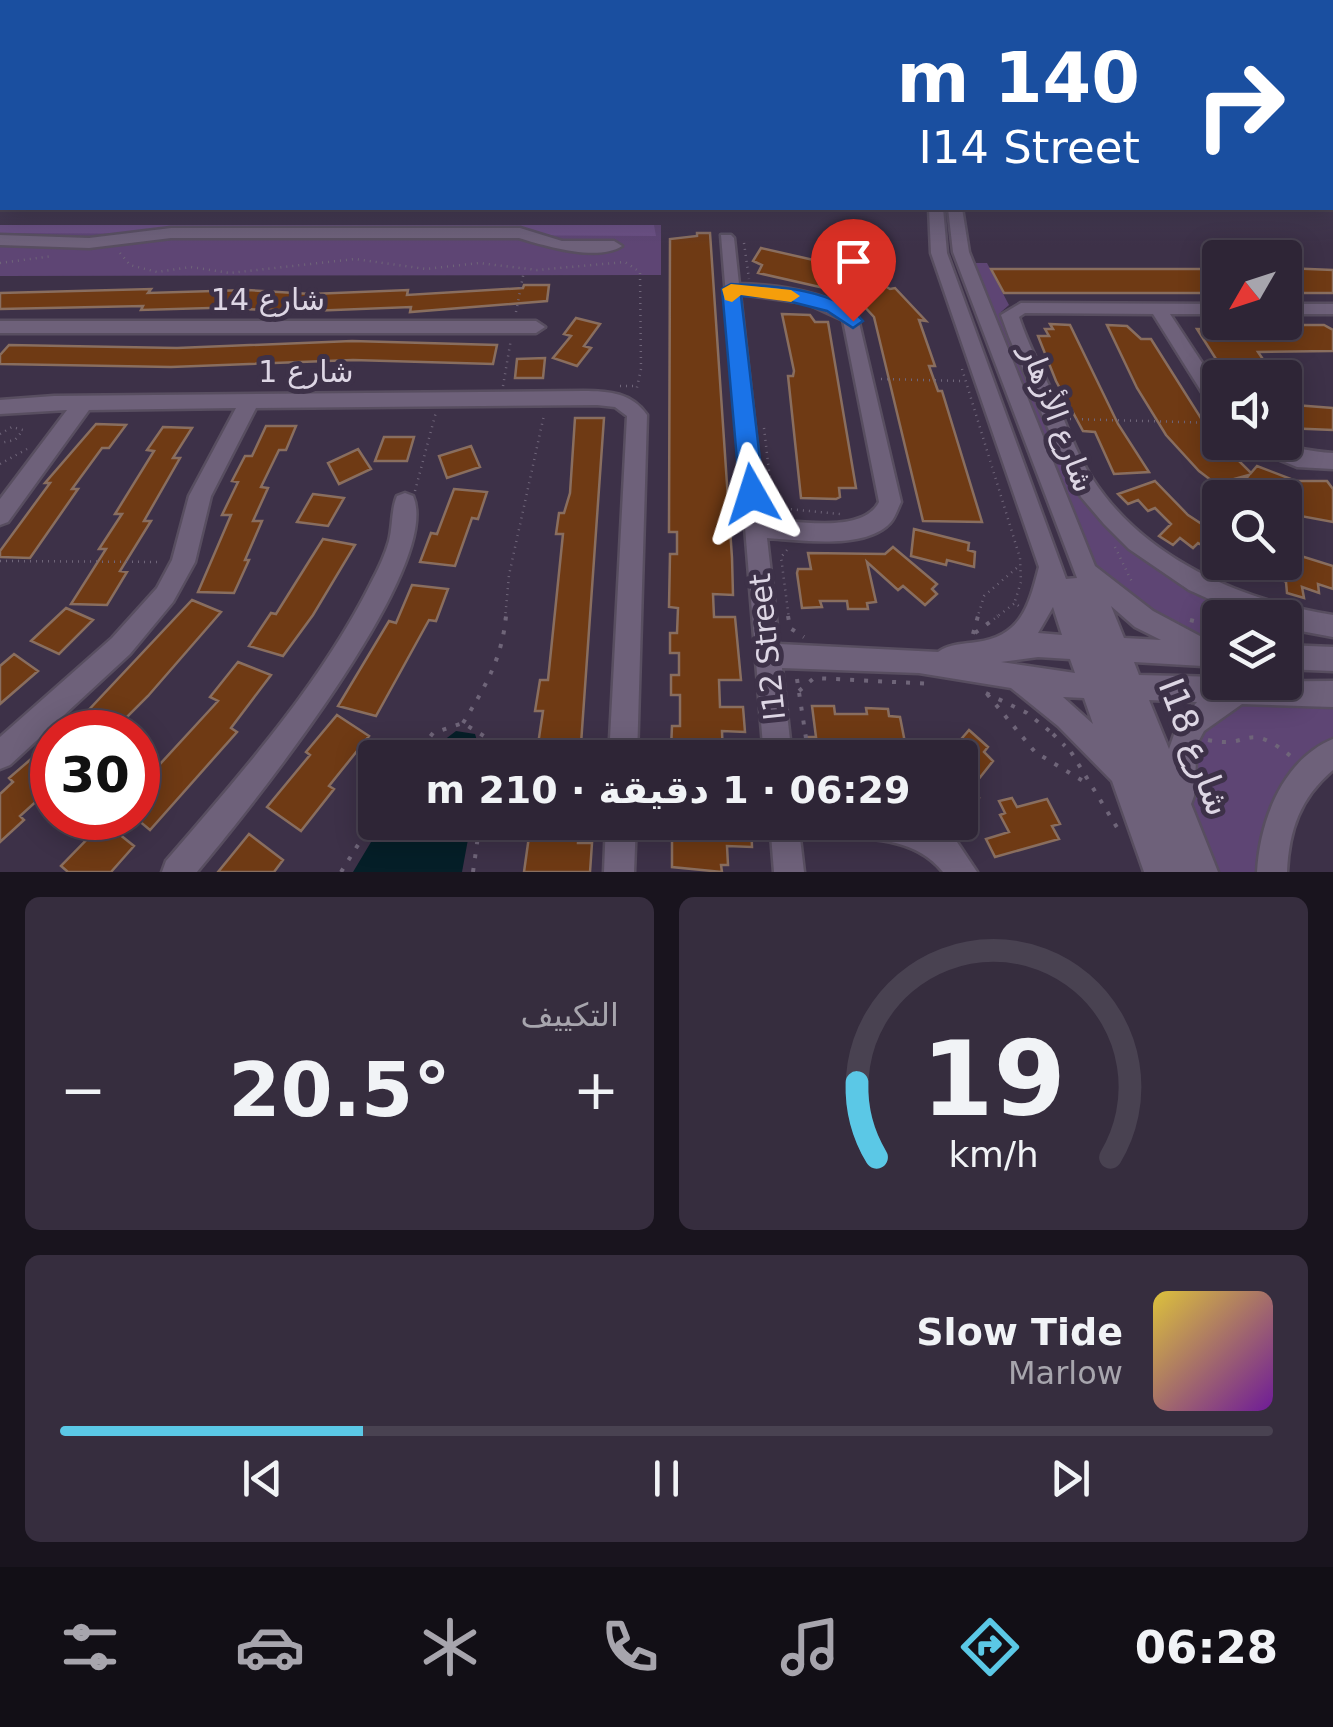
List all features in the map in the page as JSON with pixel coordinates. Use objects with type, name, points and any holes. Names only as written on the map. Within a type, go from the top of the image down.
[{"type":"street","name":"شارع الأزهار","points":[[936,210],[939,252],[1050,563],[1097,648]]},
{"type":"street","name":"شارع الأزهار","points":[[955,210],[960,252],[1086,571],[1097,648]]},
{"type":"street","points":[[0,240],[89,243],[170,234],[520,233],[562,246],[614,246]]},
{"type":"street","name":"I12 Street","points":[[735,240],[756,528],[789,650],[780,740]]},
{"type":"street","points":[[741,289],[834,306],[848,314],[854,325],[890,502],[885,516],[872,526],[853,530],[756,528]]},
{"type":"street","points":[[1202,310],[1021,308],[1013,310],[1010,317],[1082,482],[1120,526],[1163,560],[1228,597],[1272,614],[1333,626]]},
{"type":"street","points":[[1302,309],[1333,309]]},
{"type":"street","points":[[1160,311],[1202,377]]},
{"type":"street","name":"شارع 14","points":[[0,327],[536,327]]},
{"type":"street","name":"شارع 1","points":[[0,407],[549,400],[613,400],[629,404],[637,415],[625,740]]},
{"type":"street","points":[[0,755],[121,646],[166,595],[183,562],[200,496],[250,402]]},
{"type":"street","points":[[0,516],[83,403]]},
{"type":"street","points":[[1276,460],[1323,461]]},
{"type":"street","points":[[1022,484],[1053,537],[1186,872]]},
{"type":"street","points":[[176,872],[264,766],[341,655],[401,547],[410,500]]},
{"type":"street","points":[[1001,669],[1037,618],[1047,592],[1050,563]]},
{"type":"street","points":[[1086,571],[1144,619],[1202,647]]},
{"type":"street","points":[[1001,669],[1038,645],[1202,654]]},
{"type":"street","name":"I18 شارع","points":[[1097,648],[1181,813],[1204,872]]},
{"type":"street","points":[[789,650],[1001,669],[1113,686],[1202,689]]},
{"type":"street","points":[[1302,658],[1333,659]]},
{"type":"street","points":[[1001,669],[1060,726],[1125,778]]},
{"type":"street","name":"I18 شارع","points":[[1113,686],[1125,778],[1159,872]]},
{"type":"street","points":[[1302,693],[1333,694]]},
{"type":"street","points":[[1181,813],[1180,759],[1189,726],[1221,700]]},
{"type":"street","points":[[1272,872],[1279,821],[1292,794],[1309,772],[1333,753]]},
{"type":"street","points":[[619,872],[620,840]]},
{"type":"street","points":[[786,840],[789,872]]},
{"type":"street","points":[[934,840],[962,872]]},
{"type":"path","points":[[735,240],[741,289]]},
{"type":"path","points":[[960,364],[1020,564],[1021,582],[1015,603],[998,620],[970,636],[984,596],[1020,564]]},
{"type":"path","points":[[865,378],[966,382]]},
{"type":"path","points":[[463,724],[503,646],[509,575],[549,400]]},
{"type":"path","points":[[410,500],[438,401]]},
{"type":"path","points":[[1054,418],[1202,423]]},
{"type":"path","points":[[763,420],[772,498],[778,508]]},
{"type":"path","points":[[0,433],[12,428],[23,430],[20,437],[2,443],[8,458]]},
{"type":"path","points":[[1120,526],[1112,532],[1111,540],[1126,575],[1138,589]]},
{"type":"path","points":[[790,546],[782,557],[789,650],[806,740]]},
{"type":"path","points":[[0,561],[183,562]]},
{"type":"path","points":[[1015,603],[1037,618]]},
{"type":"path","points":[[1187,620],[1202,623]]},
{"type":"path","points":[[789,650],[790,628]]},
{"type":"path","points":[[978,690],[1001,669]]},
{"type":"path","points":[[1001,669],[1027,713],[1060,726],[1127,845]]},
{"type":"path","points":[[1001,669],[1035,752],[1091,786]]},
{"type":"path","points":[[799,691],[814,678],[941,684]]},
{"type":"path","points":[[423,740],[437,729],[463,724],[486,740]]},
{"type":"path","points":[[1189,726],[1217,744],[1258,734],[1309,772]]},
{"type":"path","points":[[341,872],[361,840]]},
{"type":"path","points":[[473,872],[477,840]]},
{"type":"shaded area","points":[[0,225],[654,225],[656,236],[0,233]]},
{"type":"shaded area","points":[[661,225],[661,275],[0,276],[0,227]]},
{"type":"shaded area","points":[[971,263],[987,263],[1009,305],[1001,312],[1061,456],[1096,512],[1233,600],[1202,600],[1202,640],[1177,633],[1097,570]]},
{"type":"shaded area","points":[[1236,702],[1333,704],[1333,741],[1299,767],[1277,796],[1263,830],[1256,872],[1218,872],[1190,804],[1192,734]]},
{"type":"water","points":[[456,731],[475,734],[477,740],[444,740]]},
{"type":"water","points":[[372,840],[468,840],[462,872],[353,872]]},
{"type":"building","points":[[710,233],[732,558],[733,595],[713,594],[714,617],[735,617],[741,680],[719,680],[720,707],[743,707],[745,732],[722,731],[722,740],[671,740],[672,726],[680,726],[680,695],[671,695],[671,675],[679,675],[679,653],[670,653],[670,633],[677,633],[678,608],[669,607],[670,554],[677,554],[677,532],[669,532],[670,239]]},
{"type":"building","points":[[761,248],[831,264],[850,277],[859,271],[890,289],[895,288],[926,321],[919,320],[935,366],[929,366],[938,391],[942,391],[982,522],[923,521],[874,317],[861,303],[834,287],[833,290],[758,273],[762,265],[753,261]]},
{"type":"building","points":[[991,269],[1202,269],[1202,293],[1004,293]]},
{"type":"building","points":[[1302,269],[1333,270],[1333,293],[1302,293]]},
{"type":"building","points":[[549,285],[547,301],[410,312],[411,307],[309,311],[244,307],[141,310],[143,306],[0,309],[0,293],[151,289],[148,293],[247,290],[311,294],[408,290],[407,295]]},
{"type":"building","points":[[782,314],[810,315],[815,322],[828,322],[856,488],[839,488],[840,497],[836,499],[801,498],[788,376],[793,376],[794,371]]},
{"type":"building","points":[[576,318],[600,324],[584,346],[591,348],[577,366],[553,358],[571,336],[564,334]]},
{"type":"building","points":[[1050,324],[1070,325],[1118,424],[1149,472],[1114,474],[1095,432],[1083,431],[1038,336],[1049,336],[1045,329],[1053,329]]},
{"type":"building","points":[[1107,325],[1127,326],[1141,339],[1151,339],[1202,420],[1202,460],[1238,460],[1251,473],[1257,466],[1293,480],[1245,480],[1249,475],[1211,480],[1166,435],[1137,388]]},
{"type":"building","points":[[1302,325],[1324,325],[1333,330],[1333,351],[1258,352],[1263,360],[1217,360],[1204,340],[1302,340]]},
{"type":"building","points":[[352,341],[497,345],[493,364],[353,360],[171,367],[0,364],[0,355],[9,345],[177,348]]},
{"type":"building","points":[[545,358],[543,378],[515,378],[517,359]]},
{"type":"building","points":[[1302,406],[1333,408],[1333,430],[1302,429]]},
{"type":"building","points":[[575,418],[604,418],[581,740],[539,740],[543,711],[535,711],[540,680],[548,680],[563,534],[556,534],[559,513],[564,513],[570,493]]},
{"type":"building","points":[[96,424],[126,425],[109,448],[102,448],[72,489],[78,489],[30,558],[0,557],[0,551],[50,483],[45,483]]},
{"type":"building","points":[[266,426],[296,426],[286,450],[279,450],[261,487],[268,488],[253,521],[262,521],[245,560],[249,560],[234,593],[198,592],[231,515],[222,515],[238,482],[232,481],[245,456],[252,456]]},
{"type":"building","points":[[163,427],[192,428],[173,458],[180,458],[144,521],[151,521],[120,571],[127,572],[107,605],[71,604],[106,549],[99,549],[122,514],[115,514],[154,451],[147,450]]},
{"type":"building","points":[[384,437],[414,437],[407,461],[375,461]]},
{"type":"building","points":[[471,446],[480,467],[447,478],[439,456]]},
{"type":"building","points":[[358,449],[371,469],[339,484],[328,463]]},
{"type":"building","points":[[1155,481],[1202,524],[1202,545],[1198,543],[1193,548],[1180,538],[1173,545],[1159,536],[1171,524],[1155,508],[1148,511],[1138,500],[1128,504],[1118,494]]},
{"type":"building","points":[[1302,481],[1327,481],[1333,489],[1333,522],[1302,516]]},
{"type":"building","points":[[454,489],[487,492],[478,519],[472,518],[455,566],[420,562],[431,533],[437,534]]},
{"type":"building","points":[[313,494],[344,498],[328,526],[297,522]]},
{"type":"building","points":[[914,529],[969,543],[968,550],[975,552],[974,567],[911,556]]},
{"type":"building","points":[[323,539],[355,545],[313,615],[283,656],[249,646],[271,613],[276,614]]},
{"type":"building","points":[[893,547],[937,584],[932,589],[937,594],[925,605],[903,586],[898,590],[867,562],[876,602],[867,603],[868,609],[848,609],[847,601],[820,601],[822,607],[802,608],[797,573],[798,569],[811,569],[808,553],[885,554]]},
{"type":"building","points":[[1302,556],[1333,566],[1333,589],[1318,584],[1319,593],[1302,587],[1304,598],[1287,593],[1282,580],[1302,580]]},
{"type":"building","points":[[412,585],[448,589],[436,621],[429,620],[376,716],[338,706],[389,621],[396,623]]},
{"type":"building","points":[[192,600],[221,612],[134,710],[89,710]]},
{"type":"building","points":[[66,608],[93,620],[59,654],[31,641]]},
{"type":"building","points":[[14,654],[38,671],[0,704],[0,666]]},
{"type":"building","points":[[238,662],[271,675],[231,728],[237,732],[160,819],[160,764],[218,701],[210,697]]},
{"type":"building","points":[[812,706],[834,706],[835,714],[867,714],[866,708],[888,709],[889,716],[900,717],[904,740],[808,740],[816,737]]},
{"type":"building","points":[[337,715],[369,736],[358,740],[358,750],[329,786],[334,789],[301,831],[267,807],[310,755],[306,752]]},
{"type":"building","points":[[969,730],[988,747],[984,752],[993,761],[978,780],[978,740],[960,740]]},
{"type":"building","points":[[30,760],[30,807],[20,816],[24,820],[0,842],[0,794],[13,782],[9,778]]},
{"type":"building","points":[[1012,798],[1017,807],[1047,799],[1060,824],[1052,826],[1059,839],[995,857],[986,839],[1009,832],[1000,815],[1005,813],[999,801]]},
{"type":"building","points":[[249,834],[283,860],[274,872],[218,872]]},
{"type":"building","points":[[86,840],[126,840],[134,846],[111,872],[68,872],[61,866]]},
{"type":"building","points":[[528,840],[592,843],[590,872],[524,872]]},
{"type":"building","points":[[672,840],[752,840],[752,847],[727,846],[728,865],[721,865],[722,872],[672,867]]},
{"type":"slow traffic","points":[[732,296],[731,289],[791,296]]},
{"type":"route","points":[[752,494],[731,289],[772,292],[834,306],[853,321]]}]
